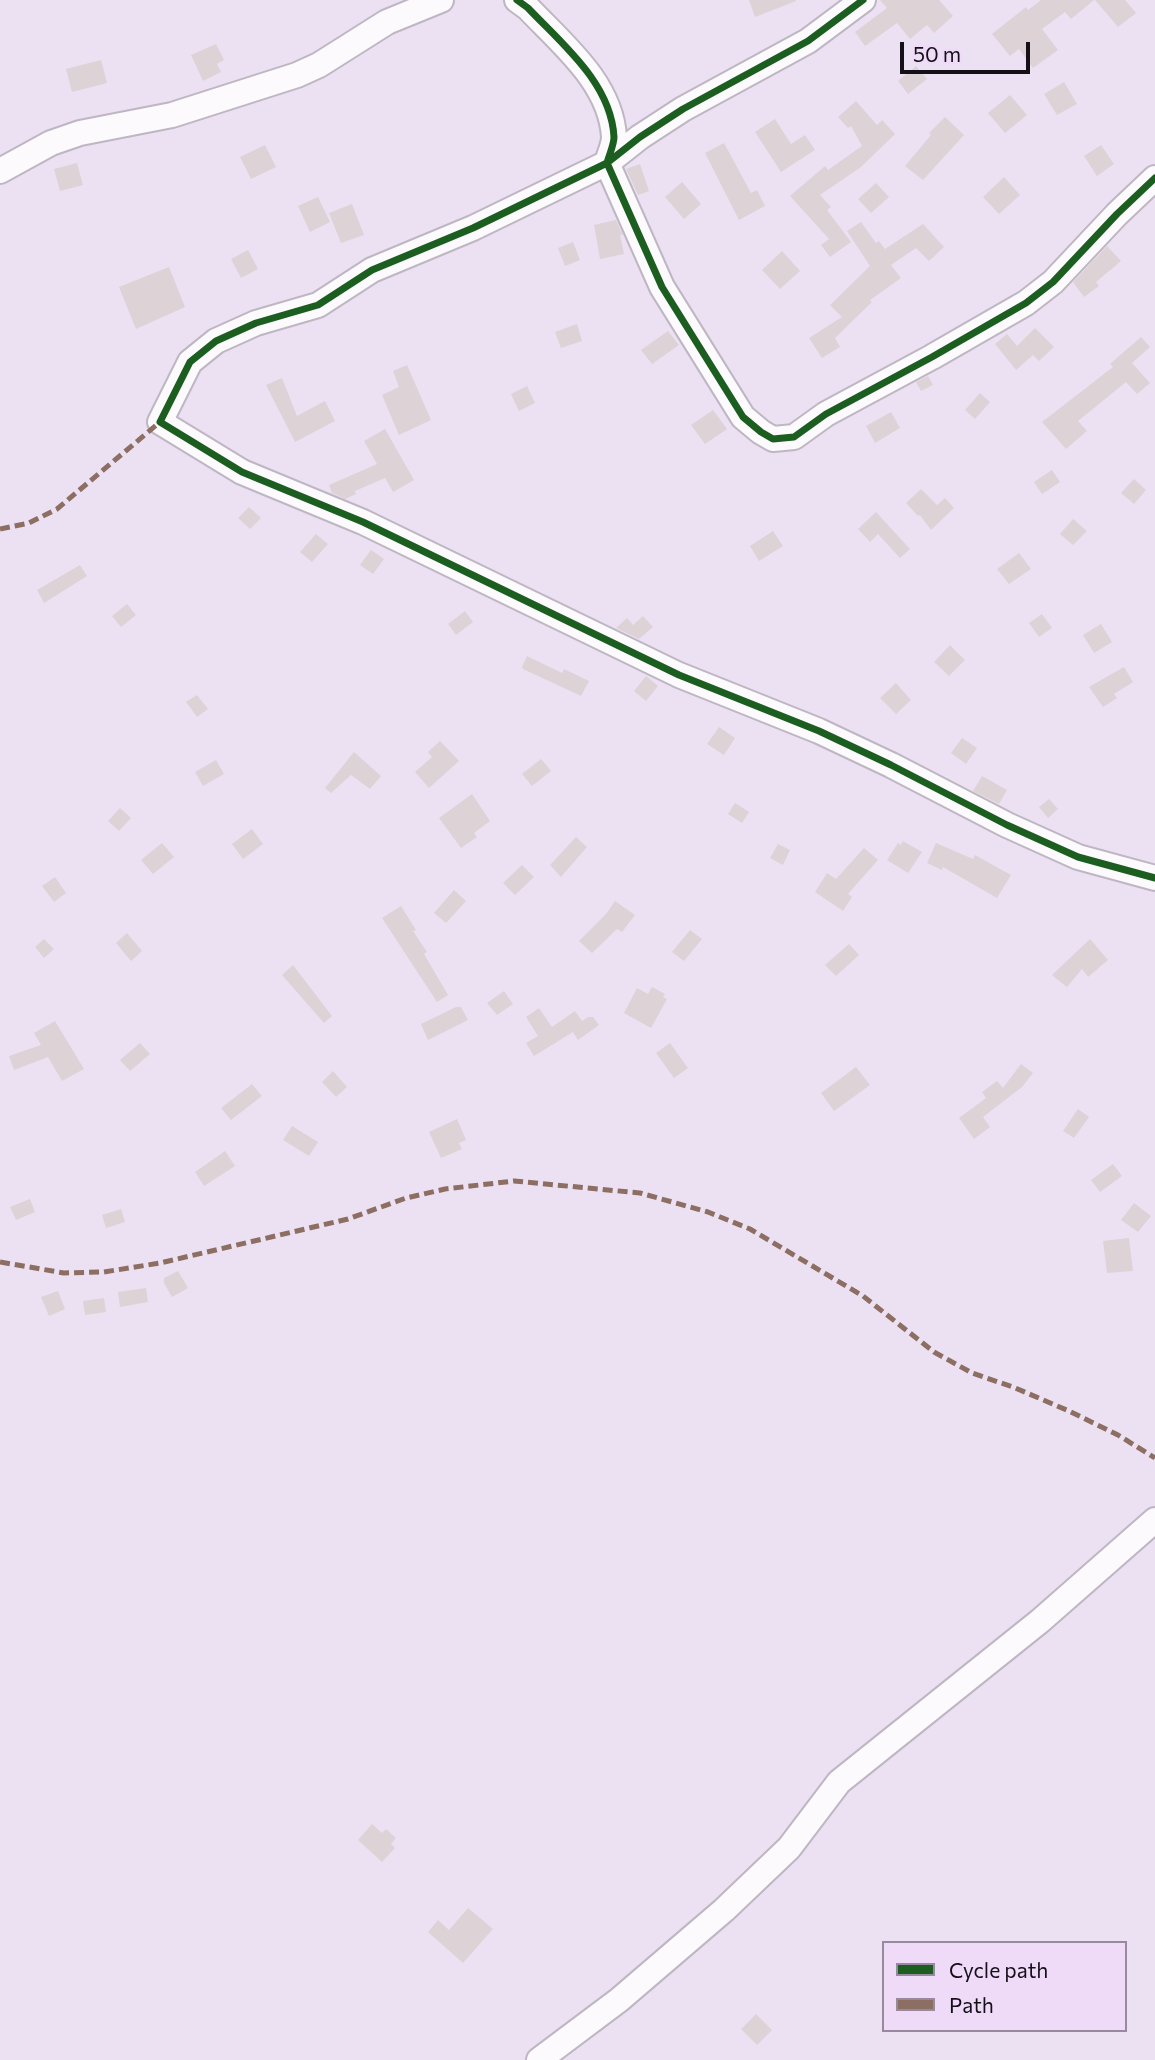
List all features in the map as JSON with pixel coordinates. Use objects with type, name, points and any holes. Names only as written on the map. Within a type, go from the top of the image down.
[{"type":"street","points":[[0,171],[51,143],[80,133],[172,115],[297,75],[319,65],[387,22],[440,0]]},
{"type":"street","points":[[517,0],[528,8],[592,77],[605,101],[614,139],[607,163],[662,287],[743,417],[774,439],[794,437],[827,414],[1027,303],[1053,282],[1155,178]]},
{"type":"street","points":[[863,0],[807,41],[682,109],[607,163],[473,228],[372,270],[318,305],[256,323],[216,341],[190,362],[160,422],[242,472],[363,522],[679,675],[819,731],[1007,825],[1078,857],[1155,878]]},
{"type":"street","points":[[540,2060],[620,2000],[724,1910],[789,1848],[839,1782],[1040,1621],[1155,1520]]},
{"type":"building","points":[[749,0],[796,0],[796,1],[755,17]]},
{"type":"building","points":[[880,0],[939,0],[953,16],[934,33],[927,25],[910,39],[897,23],[865,46],[855,32],[887,8]]},
{"type":"building","points":[[1041,0],[1094,0],[1071,19],[1065,12],[1042,29],[1058,50],[1033,68],[1019,49],[1010,56],[992,34],[1026,7],[1028,10]]},
{"type":"building","points":[[1095,0],[1125,0],[1136,13],[1118,27]]},
{"type":"building","points":[[216,44],[224,60],[217,64],[221,72],[203,81],[191,55]]},
{"type":"building","points":[[101,60],[107,83],[72,92],[66,69]]},
{"type":"building","points":[[916,66],[927,79],[908,94],[898,81]]},
{"type":"building","points":[[1064,82],[1077,104],[1057,115],[1044,94]]},
{"type":"building","points":[[1010,95],[1027,115],[1005,133],[988,113]]},
{"type":"building","points":[[856,101],[877,125],[882,120],[895,134],[861,167],[820,195],[831,207],[827,210],[851,242],[830,257],[821,245],[829,239],[790,196],[825,166],[828,170],[862,146],[851,126],[848,128],[838,117]]},
{"type":"building","points":[[945,117],[964,135],[923,180],[905,166],[931,135],[929,133]]},
{"type":"building","points":[[775,119],[791,144],[805,135],[815,150],[781,172],[755,132]]},
{"type":"building","points":[[724,143],[751,193],[757,190],[765,206],[739,220],[705,153]]},
{"type":"building","points":[[265,145],[276,167],[251,179],[240,157]]},
{"type":"building","points":[[1101,145],[1114,164],[1097,176],[1084,156]]},
{"type":"building","points":[[77,163],[83,185],[60,191],[54,169]]},
{"type":"building","points":[[640,164],[649,191],[638,195],[626,169]]},
{"type":"building","points":[[1004,177],[1020,195],[999,214],[983,197]]},
{"type":"building","points":[[682,182],[701,204],[684,219],[665,197]]},
{"type":"building","points":[[876,183],[889,197],[871,213],[858,199]]},
{"type":"building","points":[[318,197],[330,222],[310,232],[298,206]]},
{"type":"building","points":[[352,204],[364,235],[341,243],[329,213]]},
{"type":"building","points":[[616,220],[623,235],[620,235],[624,254],[600,259],[594,225]]},
{"type":"building","points":[[861,222],[876,243],[879,241],[885,249],[923,224],[944,247],[929,261],[916,248],[891,265],[901,278],[870,300],[872,302],[835,338],[840,347],[822,358],[809,338],[842,317],[830,305],[870,266],[847,231]]},
{"type":"building","points":[[573,242],[580,260],[565,266],[558,248]]},
{"type":"building","points":[[1107,246],[1121,261],[1096,282],[1099,286],[1084,297],[1073,282]]},
{"type":"building","points":[[248,250],[258,269],[241,278],[231,259]]},
{"type":"building","points":[[782,251],[800,271],[780,289],[762,270]]},
{"type":"building","points":[[169,267],[185,307],[136,329],[119,287]]},
{"type":"building","points":[[577,324],[582,341],[561,348],[555,332]]},
{"type":"building","points":[[1035,328],[1054,347],[1039,361],[1033,355],[1016,370],[995,344],[1007,334],[1017,346]]},
{"type":"building","points":[[668,331],[679,345],[652,364],[641,350]]},
{"type":"building","points":[[1141,337],[1150,347],[1132,363],[1150,383],[1137,394],[1126,382],[1078,421],[1087,431],[1066,449],[1042,422],[1113,367],[1110,364]]},
{"type":"building","points":[[407,365],[431,420],[399,435],[382,395],[399,387],[393,371]]},
{"type":"building","points":[[928,376],[933,385],[921,391],[916,382]]},
{"type":"building","points":[[282,378],[297,416],[325,401],[335,421],[295,442],[266,385]]},
{"type":"building","points":[[527,386],[535,403],[519,411],[511,394]]},
{"type":"building","points":[[980,393],[990,402],[975,419],[965,410]]},
{"type":"building","points":[[713,410],[727,429],[705,444],[691,425]]},
{"type":"building","points":[[891,412],[900,428],[875,443],[866,426]]},
{"type":"building","points":[[385,429],[414,480],[393,492],[385,478],[355,491],[356,494],[345,499],[332,493],[329,485],[377,464],[364,441]]},
{"type":"building","points":[[1052,470],[1060,482],[1042,494],[1034,482]]},
{"type":"building","points":[[1134,479],[1146,490],[1134,504],[1121,493]]},
{"type":"building","points":[[921,489],[937,505],[945,498],[954,508],[931,530],[920,515],[906,503]]},
{"type":"building","points":[[249,507],[261,518],[250,529],[238,518]]},
{"type":"building","points":[[876,512],[910,549],[900,558],[878,534],[870,542],[858,529]]},
{"type":"building","points":[[1073,519],[1087,531],[1073,545],[1060,534]]},
{"type":"building","points":[[773,531],[783,546],[759,561],[750,546]]},
{"type":"building","points":[[316,534],[328,544],[312,562],[300,552]]},
{"type":"building","points":[[371,550],[384,559],[373,574],[360,565]]},
{"type":"building","points":[[1019,553],[1031,569],[1009,584],[997,569]]},
{"type":"building","points":[[80,565],[87,576],[44,603],[37,590]]},
{"type":"building","points":[[127,604],[136,615],[121,627],[112,616]]},
{"type":"building","points":[[465,611],[473,622],[456,635],[448,624]]},
{"type":"building","points":[[1042,614],[1052,628],[1039,637],[1029,623]]},
{"type":"building","points":[[643,616],[653,627],[639,639],[616,628],[627,618],[633,625]]},
{"type":"building","points":[[1101,624],[1112,642],[1094,653],[1083,635]]},
{"type":"building","points":[[950,645],[965,660],[949,676],[934,662]]},
{"type":"building","points":[[527,656],[562,673],[564,669],[589,681],[581,696],[523,669]]},
{"type":"building","points":[[1124,667],[1133,682],[1114,694],[1117,698],[1103,707],[1089,687]]},
{"type":"building","points":[[646,676],[658,686],[646,701],[634,691]]},
{"type":"building","points":[[896,683],[911,700],[896,714],[880,698]]},
{"type":"building","points":[[197,695],[208,709],[197,717],[186,702]]},
{"type":"building","points":[[719,727],[735,738],[724,755],[707,744]]},
{"type":"building","points":[[962,738],[977,748],[966,764],[951,753]]},
{"type":"building","points":[[440,741],[459,761],[429,788],[415,772],[432,757],[428,752]]},
{"type":"building","points":[[354,752],[381,776],[370,789],[351,775],[331,793],[325,788]]},
{"type":"building","points":[[541,759],[551,771],[532,786],[522,774]]},
{"type":"building","points":[[216,760],[224,774],[203,786],[195,772]]},
{"type":"building","points":[[982,776],[1007,790],[999,804],[973,791]]},
{"type":"building","points":[[472,794],[490,821],[474,833],[477,837],[461,848],[439,818]]},
{"type":"building","points":[[1049,799],[1058,809],[1048,818],[1039,807]]},
{"type":"building","points":[[735,803],[749,812],[742,823],[728,814]]},
{"type":"building","points":[[120,808],[131,818],[119,831],[108,821]]},
{"type":"building","points":[[252,829],[263,844],[243,859],[232,844]]},
{"type":"building","points":[[576,837],[587,847],[561,877],[550,865]]},
{"type":"building","points":[[903,841],[922,852],[908,873],[887,860],[898,843],[901,845]]},
{"type":"building","points":[[162,843],[174,857],[153,874],[141,860]]},
{"type":"building","points":[[936,843],[973,859],[975,855],[1011,875],[997,898],[943,867],[942,870],[927,863]]},
{"type":"building","points":[[778,844],[790,850],[783,865],[770,858]]},
{"type":"building","points":[[864,848],[878,860],[848,894],[852,897],[843,911],[815,892],[827,873],[836,879]]},
{"type":"building","points":[[522,865],[534,877],[515,895],[503,883]]},
{"type":"building","points":[[55,877],[66,893],[54,902],[42,886]]},
{"type":"building","points":[[454,890],[466,901],[446,923],[434,913]]},
{"type":"building","points":[[615,901],[635,915],[622,932],[617,929],[592,953],[579,941]]},
{"type":"building","points":[[401,906],[448,995],[437,1002],[382,918]]},
{"type":"building","points":[[690,930],[702,939],[684,961],[672,952]]},
{"type":"building","points":[[127,933],[142,951],[131,961],[116,943]]},
{"type":"building","points":[[44,939],[54,949],[44,958],[35,947]]},
{"type":"building","points":[[1090,939],[1108,960],[1088,977],[1082,969],[1067,987],[1052,975]]},
{"type":"building","points":[[849,944],[859,955],[836,976],[825,965]]},
{"type":"building","points":[[293,965],[332,1016],[324,1023],[282,975]]},
{"type":"building","points":[[652,987],[665,994],[663,997],[667,999],[651,1028],[624,1013],[637,988],[648,994]]},
{"type":"building","points":[[504,991],[513,1004],[497,1015],[487,1003]]},
{"type":"building","points":[[461,1007],[468,1020],[428,1040],[421,1024]]},
{"type":"building","points":[[539,1008],[552,1027],[575,1011],[582,1021],[593,1017],[599,1025],[578,1040],[573,1032],[534,1056],[526,1043],[538,1036],[526,1017]]},
{"type":"building","points":[[55,1021],[84,1069],[62,1081],[48,1057],[14,1070],[9,1056],[41,1045],[34,1033]]},
{"type":"building","points":[[140,1043],[150,1054],[130,1071],[120,1060]]},
{"type":"building","points":[[670,1043],[688,1068],[674,1078],[656,1053]]},
{"type":"building","points":[[1021,1064],[1033,1073],[1022,1087],[983,1117],[990,1127],[974,1139],[959,1118],[986,1098],[982,1092],[997,1081],[1003,1088]]},
{"type":"building","points":[[856,1067],[870,1085],[834,1111],[821,1093]]},
{"type":"building","points":[[333,1071],[347,1087],[336,1097],[322,1082]]},
{"type":"building","points":[[252,1084],[262,1096],[231,1120],[221,1108]]},
{"type":"building","points":[[1078,1109],[1089,1117],[1074,1138],[1063,1131]]},
{"type":"building","points":[[457,1119],[466,1140],[459,1143],[462,1149],[441,1158],[429,1132]]},
{"type":"building","points":[[292,1126],[318,1142],[309,1156],[283,1140]]},
{"type":"building","points":[[225,1151],[235,1166],[204,1186],[195,1172]]},
{"type":"building","points":[[1113,1164],[1122,1176],[1100,1192],[1091,1180]]},
{"type":"building","points":[[30,1199],[35,1212],[16,1220],[10,1207]]},
{"type":"building","points":[[1134,1203],[1151,1216],[1138,1232],[1121,1220]]},
{"type":"building","points":[[121,1209],[125,1222],[106,1228],[102,1215]]},
{"type":"building","points":[[1129,1238],[1133,1271],[1107,1273],[1103,1241]]},
{"type":"building","points":[[178,1271],[188,1288],[172,1297],[164,1278]]},
{"type":"building","points":[[146,1288],[148,1302],[120,1307],[118,1292]]},
{"type":"building","points":[[58,1291],[65,1309],[49,1316],[41,1297]]},
{"type":"building","points":[[104,1298],[106,1312],[85,1315],[83,1301]]},
{"type":"building","points":[[372,1824],[382,1833],[386,1829],[396,1838],[391,1844],[395,1848],[382,1862],[358,1840]]},
{"type":"building","points":[[468,1908],[493,1929],[463,1963],[428,1932],[438,1920],[449,1930]]},
{"type":"building","points":[[756,2014],[772,2030],[757,2045],[741,2029]]},
{"type":"marked path","points":[[0,529],[29,523],[57,509],[160,422]]},
{"type":"marked path","points":[[0,1262],[64,1273],[104,1272],[160,1263],[348,1219],[406,1198],[445,1189],[514,1181],[640,1193],[708,1212],[750,1229],[863,1296],[934,1352],[972,1373],[1069,1411],[1118,1435],[1155,1458]]},
{"type":"cycle path","points":[[517,0],[569,50],[604,99],[611,117],[614,137],[607,163],[662,287],[743,417],[773,439],[794,437],[826,414],[1026,303],[1053,282],[1155,178]]},
{"type":"cycle path","points":[[863,0],[808,41],[683,109],[607,163],[473,228],[372,270],[318,305],[256,323],[216,341],[190,362],[160,422],[242,472],[363,522],[679,675],[819,731],[1007,825],[1078,857],[1155,878]]}]
